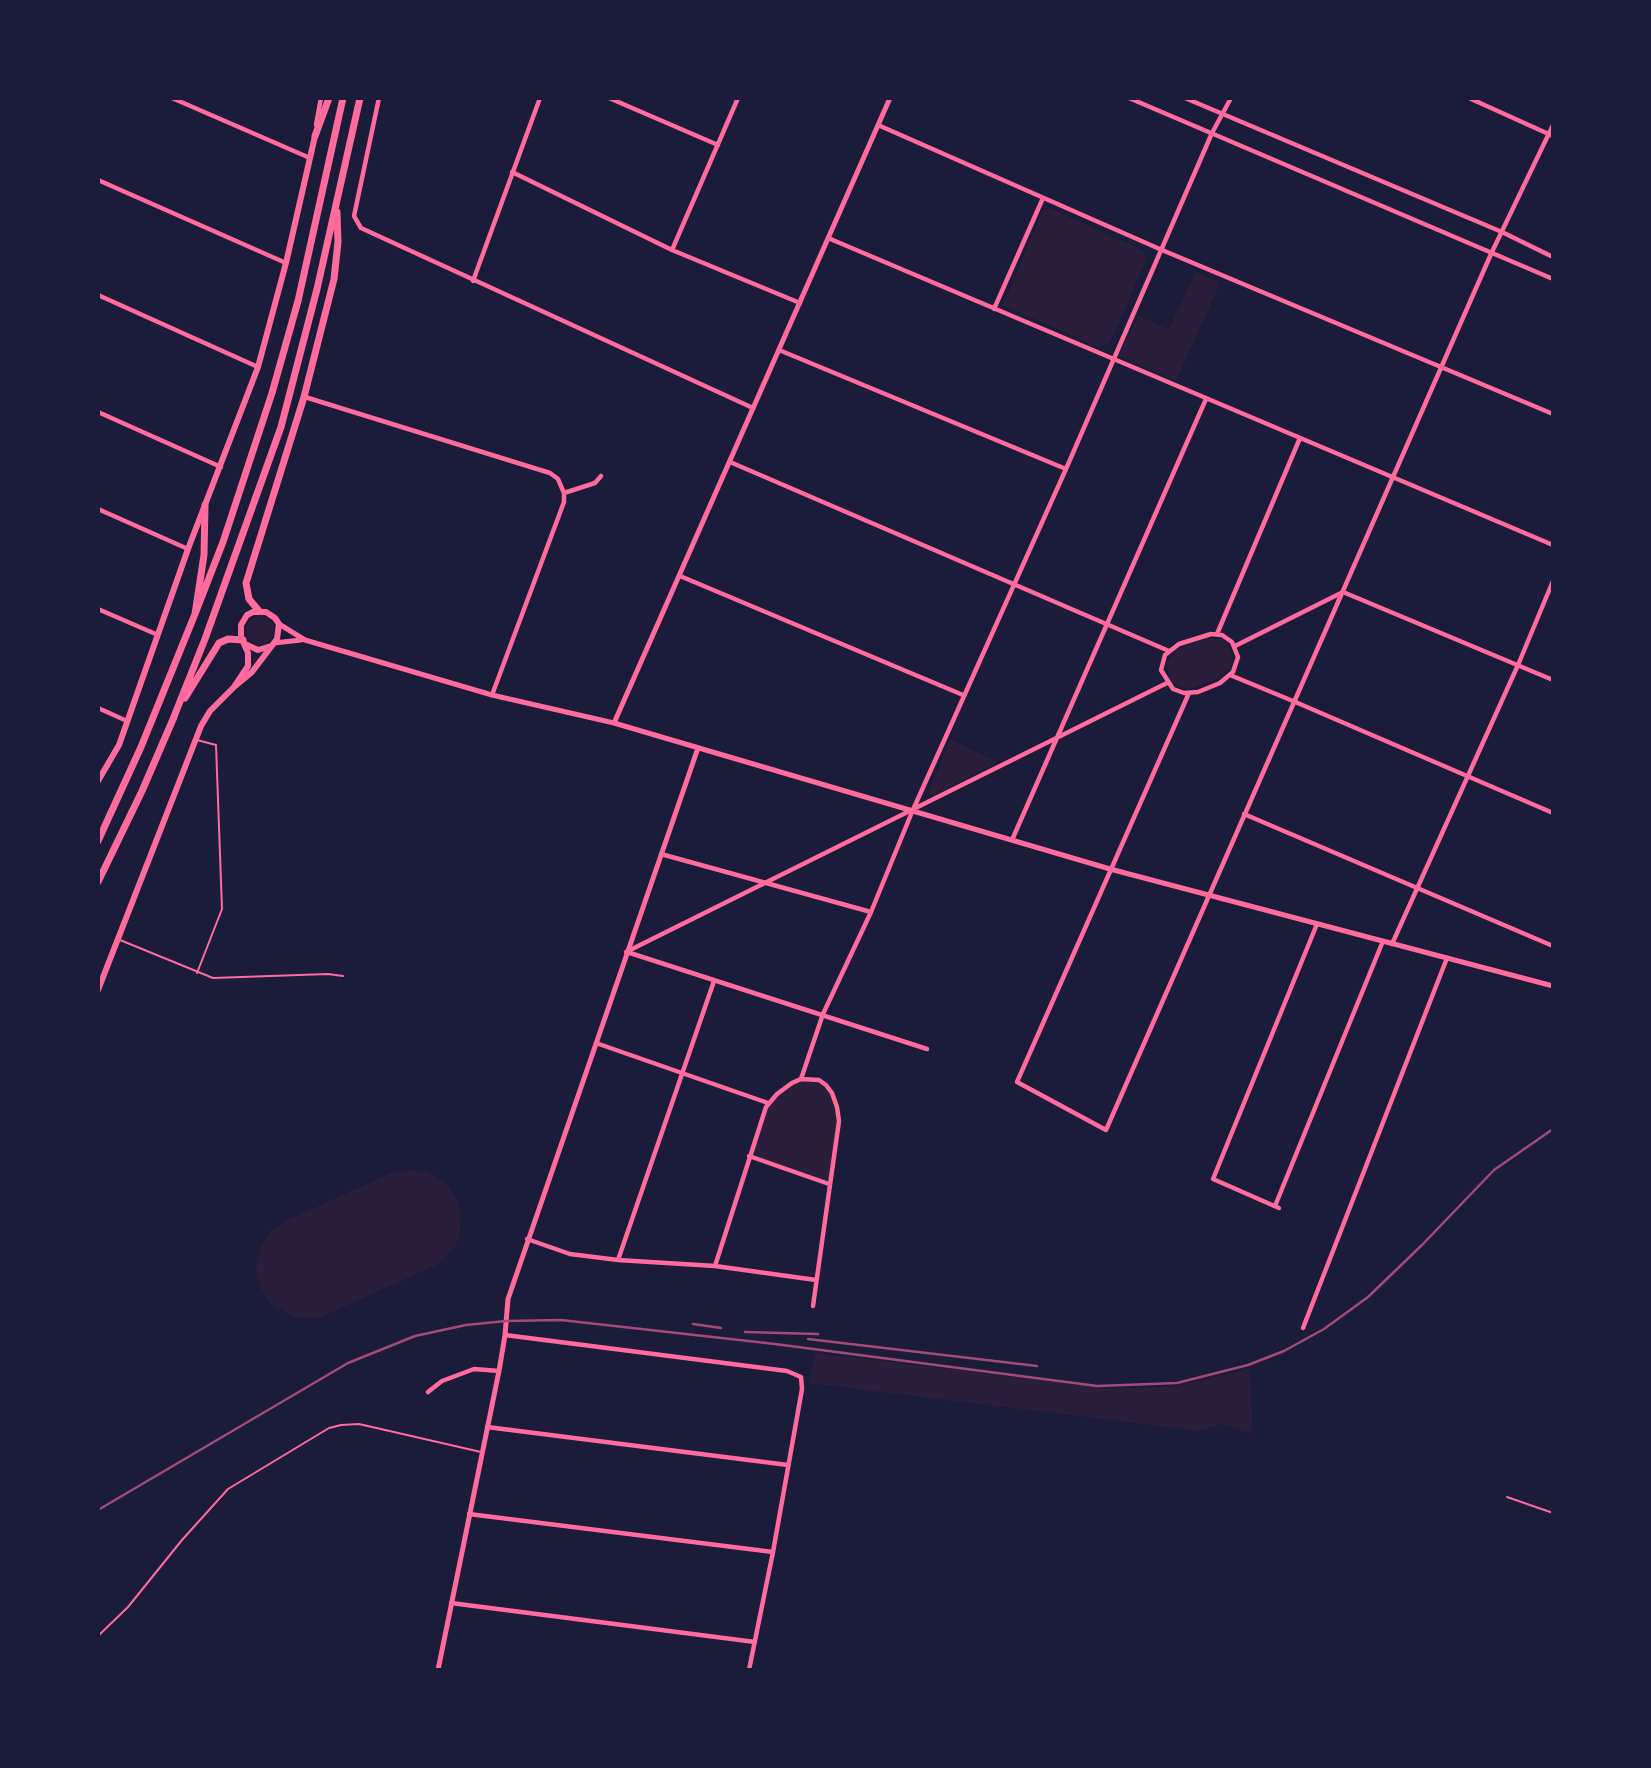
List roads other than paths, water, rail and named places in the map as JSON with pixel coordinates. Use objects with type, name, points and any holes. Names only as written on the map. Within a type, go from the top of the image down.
[{"type":"main road","points":[[98,781],[119,745],[188,549],[258,367],[286,263],[315,136],[329,98]]},
{"type":"main road","points":[[98,841],[152,724],[223,542],[272,393],[298,301],[343,98]]},
{"type":"main road","points":[[98,882],[173,719],[205,639],[281,427],[317,289],[360,98]]},
{"type":"main road","points":[[98,990],[196,739],[210,711],[252,672],[279,634],[279,624],[271,615],[259,611],[249,598],[246,583],[304,397],[335,270],[338,242],[336,201]]},
{"type":"main road","points":[[195,614],[204,555],[205,505]]},
{"type":"main road","points":[[233,687],[248,666],[249,658],[240,631],[243,620],[247,615],[259,611]]},
{"type":"main road","points":[[173,719],[215,647],[228,639],[244,641],[258,650],[273,644]]},
{"type":"street","points":[[172,98],[310,159]]},
{"type":"street","points":[[315,136],[321,98]]},
{"type":"street","points":[[379,98],[354,216],[361,228],[753,408]]},
{"type":"street","points":[[473,281],[540,98]]},
{"type":"street","points":[[609,98],[718,145]]},
{"type":"street","points":[[672,250],[738,98]]},
{"type":"street","points":[[614,723],[890,98]]},
{"type":"street","points":[[1129,98],[1553,279]]},
{"type":"street","points":[[1185,98],[1502,232],[1553,257]]},
{"type":"street","points":[[801,1079],[823,1014],[871,912],[912,812],[1163,250],[1212,133],[1231,98]]},
{"type":"street","points":[[1469,98],[1551,135]]},
{"type":"street","points":[[878,125],[1163,250],[1553,414]]},
{"type":"street","points":[[1189,693],[1017,1082],[1106,1130],[1491,254],[1551,135],[1553,125]]},
{"type":"street","points":[[512,173],[672,250],[800,303]]},
{"type":"street","points":[[98,180],[286,263]]},
{"type":"street","points":[[994,309],[1043,198]]},
{"type":"street","points":[[828,238],[1553,545]]},
{"type":"street","points":[[98,295],[258,367]]},
{"type":"street","points":[[779,350],[1066,469]]},
{"type":"street","points":[[304,397],[550,473],[558,480],[564,493],[564,502],[492,695]]},
{"type":"street","points":[[1012,841],[1206,399]]},
{"type":"street","points":[[98,412],[221,467]]},
{"type":"street","points":[[1217,634],[1300,438]]},
{"type":"street","points":[[730,462],[1169,651]]},
{"type":"street","points":[[564,493],[595,483],[601,476]]},
{"type":"street","points":[[98,509],[188,549]]},
{"type":"street","points":[[680,576],[964,695]]},
{"type":"street","points":[[1392,944],[1553,581]]},
{"type":"street","points":[[1235,646],[1343,592],[1553,680]]},
{"type":"street","points":[[98,609],[158,635]]},
{"type":"street","points":[[279,624],[305,640],[492,695],[614,723],[1110,869],[1553,986]]},
{"type":"street","points":[[1217,634],[1229,638],[1235,646],[1237,663],[1230,676],[1210,688],[1189,693],[1178,692],[1167,683],[1161,664],[1169,651],[1195,638],[1217,634]]},
{"type":"street","points":[[273,644],[305,640]]},
{"type":"street","points":[[1230,676],[1553,813]]},
{"type":"street","points":[[626,952],[1167,683]]},
{"type":"street","points":[[98,708],[127,721]]},
{"type":"street","points":[[438,1670],[499,1371],[508,1299],[698,748]]},
{"type":"street","points":[[1244,814],[1553,946]]},
{"type":"street","points":[[661,855],[871,912]]},
{"type":"street","points":[[1317,924],[1213,1179],[1277,1207],[1383,941]]},
{"type":"street","points":[[626,952],[927,1049]]},
{"type":"street","points":[[1303,1328],[1447,958]]},
{"type":"street","points":[[618,1260],[714,981]]},
{"type":"street","points":[[596,1043],[768,1103]]},
{"type":"street","points":[[715,1266],[768,1103],[782,1090],[801,1079],[823,1082],[829,1088],[837,1107],[839,1121],[813,1306]]},
{"type":"street","points":[[749,1156],[829,1184]]},
{"type":"street","points":[[527,1239],[570,1254],[715,1266],[816,1280]]},
{"type":"street","points":[[505,1335],[787,1371],[801,1377],[802,1389],[749,1670]]},
{"type":"street","points":[[428,1392],[442,1381],[474,1369],[499,1371]]},
{"type":"street","points":[[487,1427],[788,1465]]},
{"type":"street","points":[[469,1514],[773,1552]]},
{"type":"street","points":[[451,1603],[755,1642]]},
{"type":"lane","points":[[196,739],[216,746],[222,909],[197,973]]},
{"type":"lane","points":[[119,940],[213,978],[328,974],[343,976]]},
{"type":"lane","points":[[98,1636],[128,1607],[182,1539],[229,1489],[329,1428],[341,1424],[359,1424],[481,1452]]},
{"type":"lane","points":[[1507,1497],[1553,1513]]},
{"type":"railway","points":[[98,1510],[348,1363],[415,1336],[466,1325],[561,1320],[775,1344],[1097,1386],[1177,1383],[1248,1365],[1284,1351],[1324,1329],[1368,1297],[1494,1170],[1553,1129]]},
{"type":"railway","points":[[693,1324],[721,1328]]},
{"type":"railway","points":[[745,1332],[818,1334]]},
{"type":"railway","points":[[808,1339],[1037,1366]]}]
